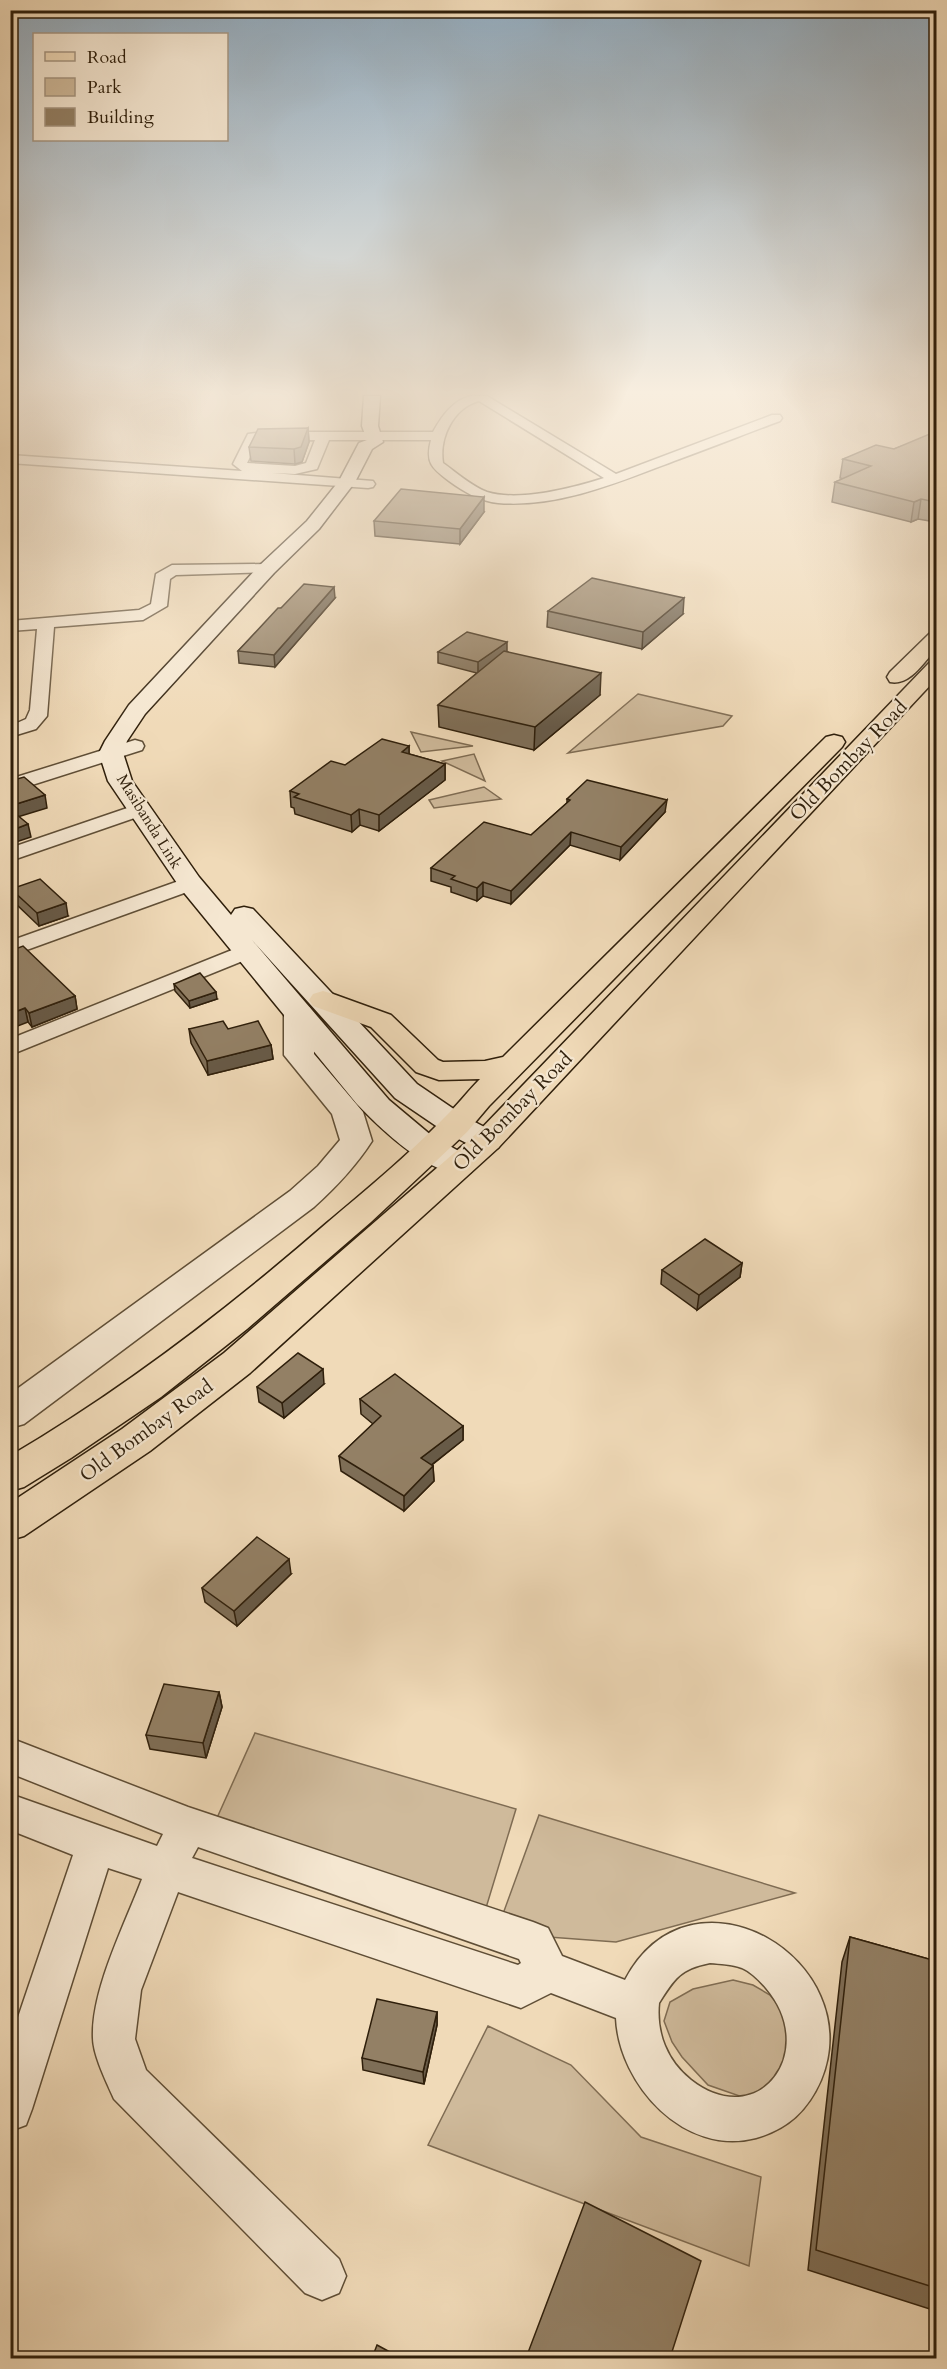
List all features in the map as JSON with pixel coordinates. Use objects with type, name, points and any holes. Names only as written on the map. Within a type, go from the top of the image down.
[{"type":"main road","points":[[331,507],[249,588],[160,699],[140,736],[123,750],[136,764],[142,782],[155,800],[311,1007],[406,1090],[472,1133]]},
{"type":"main road","points":[[160,699],[334,528],[343,507]]},
{"type":"main road","name":"Old Bombay Road","points":[[472,1133],[478,1098],[936,638]]},
{"type":"main road","name":"Old Bombay Road","points":[[12,1472],[114,1412],[210,1341],[444,1158],[472,1133],[936,667]]},
{"type":"main road","name":"Masibanda Link","points":[[123,750],[120,781],[189,883],[247,951],[311,1007],[391,1121],[444,1158]]},
{"type":"main road","points":[[311,1007],[381,1021],[427,1066],[439,1071],[485,1070],[514,1063]]},
{"type":"main road","points":[[10,1414],[302,1199],[330,1174],[356,1141],[347,1112],[299,1055],[311,1007]]},
{"type":"main road","name":"Old Bombay Road","points":[[10,1524],[136,1440],[237,1363],[302,1307],[444,1158]]},
{"type":"street","points":[[10,626],[143,615],[159,606],[169,582],[267,568]]},
{"type":"street","points":[[228,587],[249,588]]},
{"type":"street","points":[[10,732],[29,726],[39,714],[42,647],[46,623]]},
{"type":"street","points":[[10,786],[123,750]]},
{"type":"street","points":[[10,855],[139,810]]},
{"type":"street","points":[[10,949],[189,883]]},
{"type":"street","points":[[10,1048],[247,951]]},
{"type":"street","points":[[10,1755],[188,1825],[533,1943],[548,1971],[636,2005]]},
{"type":"street","points":[[10,1812],[96,1845],[521,1987],[548,1971]]},
{"type":"street","points":[[188,1825],[167,1867],[120,1990],[114,2039],[129,2084],[322,2276]]},
{"type":"street","points":[[10,2109],[96,1845]]},
{"type":"street","points":[[710,1942],[737,1945],[765,1958],[787,1979],[802,2005],[809,2035],[806,2065],[793,2092],[771,2110],[743,2119],[712,2116],[683,2103],[659,2082],[644,2054],[636,2005],[645,1986],[661,1963],[682,1948],[710,1942]]},
{"type":"green space","points":[[638,694],[732,716],[723,726],[568,753]]},
{"type":"green space","points":[[411,732],[473,746],[421,752]]},
{"type":"green space","points":[[474,754],[485,781],[442,761]]},
{"type":"green space","points":[[484,787],[501,799],[434,808],[429,800]]},
{"type":"green space","points":[[255,1733],[516,1809],[482,1921],[208,1838]]},
{"type":"green space","points":[[539,1815],[795,1893],[616,1942],[496,1933]]},
{"type":"green space","points":[[733,1980],[753,1985],[770,1995],[782,2010],[792,2030],[791,2069],[748,2099],[708,2085],[682,2057],[672,2042],[664,2021],[670,2002],[693,1989]]},
{"type":"green space","points":[[488,2026],[571,2065],[641,2137],[761,2177],[749,2266],[428,2145]]},
{"type":"building","points":[[386,507],[477,507],[460,529],[374,521]]},
{"type":"building","points":[[592,578],[684,598],[643,632],[548,611]]},
{"type":"building","points":[[304,584],[334,587],[274,655],[238,651],[278,608],[281,608]]},
{"type":"building","points":[[467,632],[507,642],[478,662],[438,652]]},
{"type":"building","points":[[504,651],[601,673],[535,727],[438,705]]},
{"type":"building","points":[[382,739],[409,746],[402,752],[445,764],[379,815],[359,809],[351,815],[294,797],[299,794],[290,791],[331,761],[345,765]]},
{"type":"building","points":[[24,777],[45,795],[10,806],[10,781]]},
{"type":"building","points":[[587,780],[667,800],[621,847],[571,832],[511,891],[483,882],[477,888],[451,879],[455,876],[431,868],[484,822],[531,835],[570,800],[567,799]]},
{"type":"building","points":[[10,809],[28,824],[10,831]]},
{"type":"building","points":[[40,879],[66,903],[37,913],[11,889]]},
{"type":"building","points":[[23,946],[75,996],[29,1013],[25,1008],[10,1014],[10,951]]},
{"type":"building","points":[[200,973],[216,992],[189,1001],[174,984]]},
{"type":"building","points":[[223,1021],[228,1029],[258,1021],[271,1045],[207,1061],[189,1029]]},
{"type":"building","points":[[705,1239],[742,1263],[699,1295],[662,1270]]},
{"type":"building","points":[[298,1353],[323,1369],[282,1403],[257,1387]]},
{"type":"building","points":[[395,1374],[463,1426],[421,1458],[433,1466],[404,1496],[339,1456],[381,1416],[360,1399]]},
{"type":"building","points":[[257,1537],[289,1559],[234,1611],[202,1588]]},
{"type":"building","points":[[164,1684],[219,1692],[203,1743],[146,1735]]},
{"type":"building","points":[[850,1937],[936,1961],[936,2288],[816,2250]]},
{"type":"building","points":[[377,1999],[437,2012],[423,2072],[362,2058]]},
{"type":"building","points":[[585,2202],[701,2261],[670,2358],[526,2358]]},
{"type":"building","points":[[377,2345],[401,2358],[372,2358]]}]
